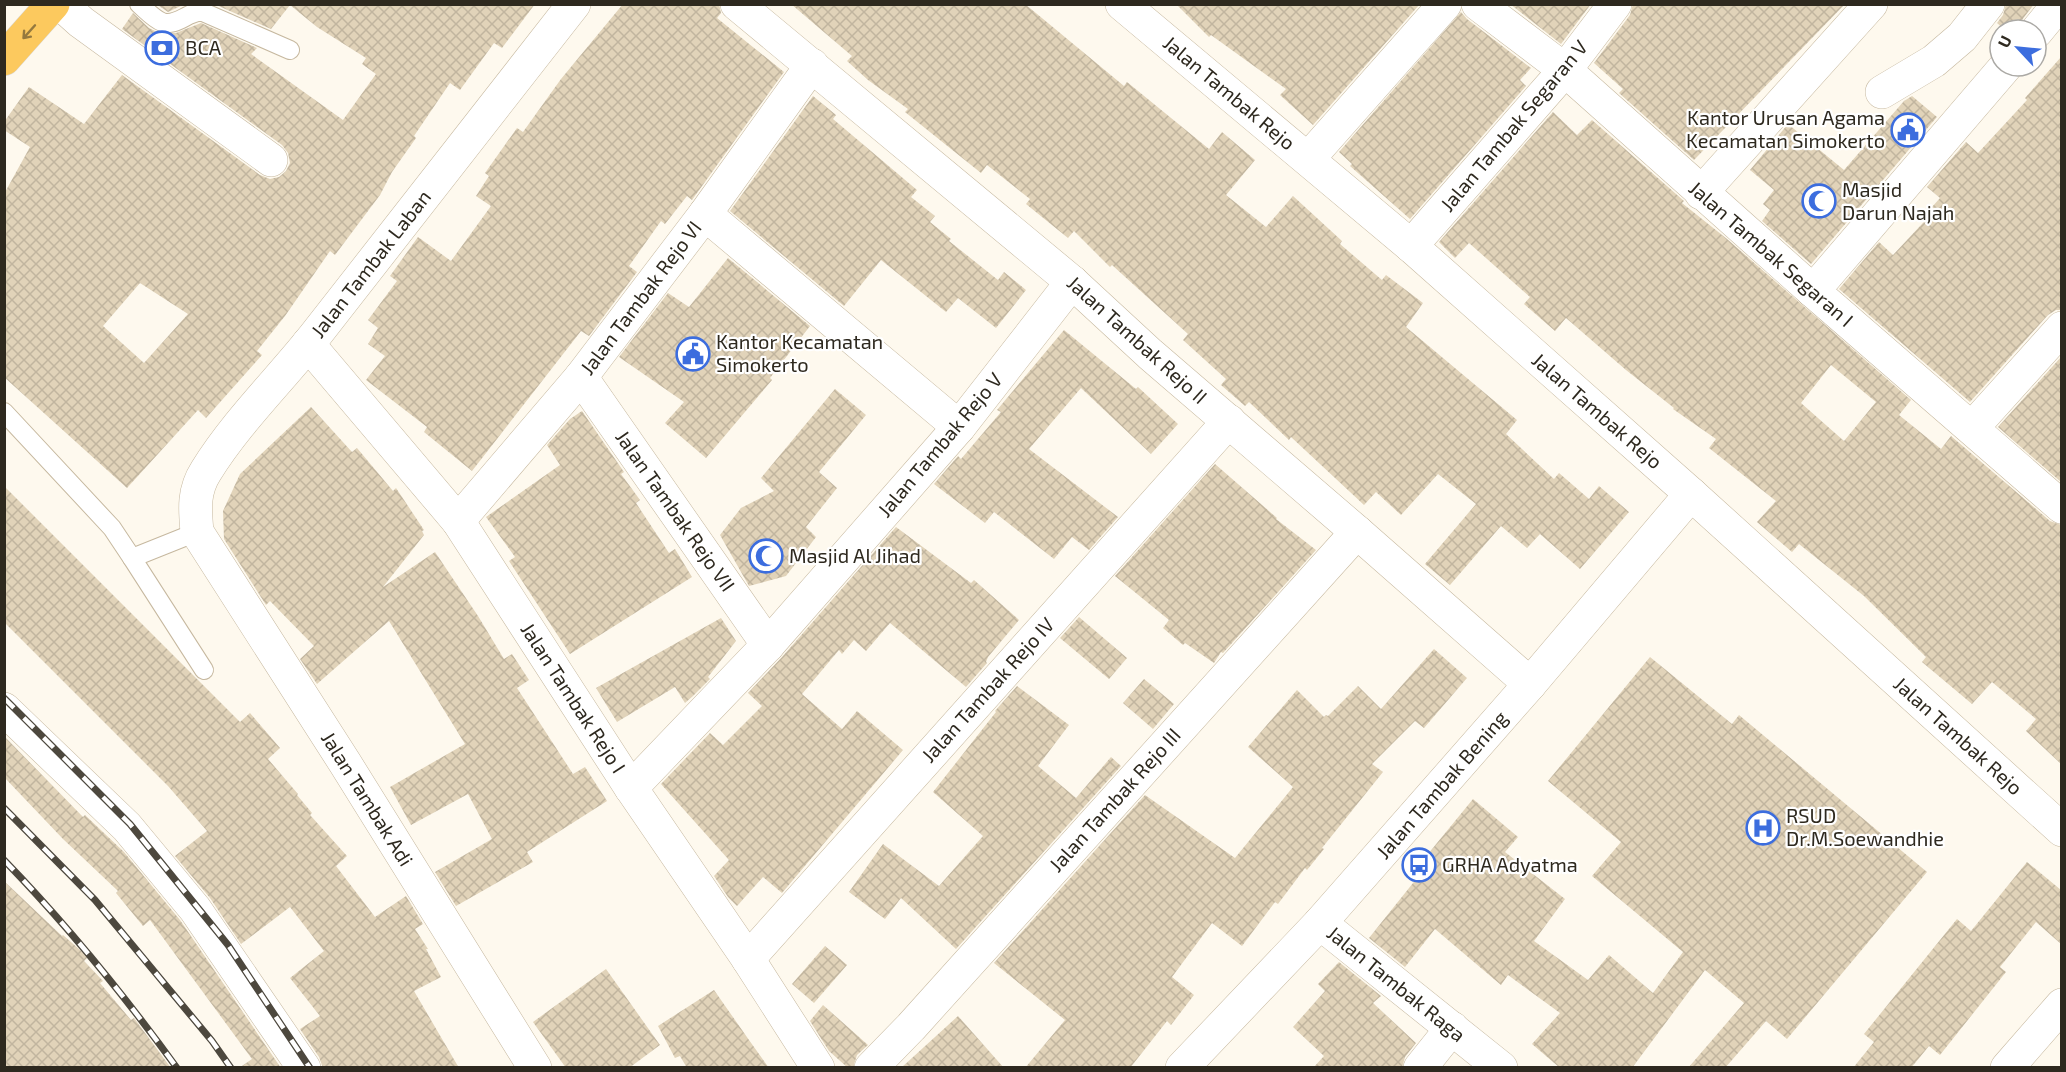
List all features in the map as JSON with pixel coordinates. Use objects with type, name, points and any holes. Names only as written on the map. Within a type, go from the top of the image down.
[{"type":"highway","points":[[4,58],[53,4]]},
{"type":"street","points":[[61,4],[81,22],[271,160]]},
{"type":"street","name":"Jalan Tambak Laban","points":[[197,532],[194,502],[198,487],[206,472],[239,426],[308,344],[574,4]]},
{"type":"street","name":"Jalan Tambak Rejo II","points":[[737,4],[1072,282],[1150,354],[1530,684]]},
{"type":"street","name":"Jalan Tambak Rejo","points":[[1122,4],[1411,246],[1691,494],[2061,830]]},
{"type":"street","points":[[1308,159],[1445,4]]},
{"type":"street","name":"Jalan Tambak Segaran I","points":[[1478,4],[1565,70],[1701,193],[2061,507]]},
{"type":"street","name":"Jalan Tambak Segaran V","points":[[1411,246],[1565,70],[1615,4]]},
{"type":"street","points":[[1701,193],[1871,4]]},
{"type":"street","points":[[1882,92],[1934,61],[1962,37],[1989,4]]},
{"type":"street","points":[[2048,18],[2059,4]]},
{"type":"street","name":"Jalan Tambak Rejo VI","points":[[458,521],[581,377],[705,214],[812,65]]},
{"type":"street","points":[[1813,291],[1996,78]]},
{"type":"street","points":[[705,214],[959,427]]},
{"type":"street","name":"Jalan Tambak Rejo V","points":[[631,788],[768,645],[959,427],[1072,282]]},
{"type":"street","points":[[1972,428],[2061,328]]},
{"type":"street","name":"Jalan Tambak Rejo I","points":[[308,344],[458,521],[631,788],[748,959],[818,1068]]},
{"type":"street","name":"Jalan Tambak Rejo VII","points":[[581,377],[768,645]]},
{"type":"street","name":"Jalan Tambak Rejo IV","points":[[748,959],[1229,422]]},
{"type":"street","name":"Jalan Tambak Bening","points":[[1182,1068],[1320,923],[1530,684],[1691,494]]},
{"type":"street","name":"Jalan Tambak Adi","points":[[197,532],[345,763],[535,1068]]},
{"type":"street","name":"Jalan Tambak Rejo III","points":[[871,1068],[911,1027],[1357,532]]},
{"type":"street","points":[[4,710],[127,827],[195,909],[304,1068]]},
{"type":"street","name":"Jalan Tambak Raga","points":[[1320,923],[1501,1068]]},
{"type":"street","points":[[2007,1068],[2061,1005]]},
{"type":"street","points":[[1420,1068],[1452,1028]]},
{"type":"lane","points":[[139,4],[161,22],[168,23],[197,11],[203,12],[290,50]]},
{"type":"lane","points":[[4,412],[112,528],[204,670]]},
{"type":"lane","points":[[132,558],[197,532]]},
{"type":"building","points":[[156,4],[185,4],[168,12]]},
{"type":"building","points":[[214,4],[535,4],[502,48],[494,43],[460,90],[450,83],[414,136],[416,138],[392,172],[380,195],[335,255],[330,251],[285,316],[257,351],[262,355],[206,418],[198,410],[127,488],[4,377],[4,194],[30,147],[4,130],[4,122],[29,87],[84,124],[122,75],[260,175],[270,179],[279,177],[290,163],[288,153],[282,145],[122,29],[133,13],[149,28],[159,33],[176,33],[201,23],[257,48],[251,54],[343,120],[376,74],[362,64],[366,58],[317,27],[290,5],[271,29]],"holes":[[[140,283],[188,314],[144,363],[103,326]]]},
{"type":"building","points":[[623,4],[719,4],[721,13],[717,18],[784,72],[692,200],[687,196],[665,224],[661,221],[629,266],[637,272],[589,336],[581,331],[472,471],[424,432],[427,427],[366,380],[385,356],[368,344],[378,328],[368,320],[397,281],[390,276],[418,237],[451,261],[491,206],[476,196],[489,176],[485,173],[517,128],[523,132],[561,79]]},
{"type":"building","points":[[791,4],[1025,4],[1124,86],[1127,82],[1209,149],[1222,132],[1255,160],[1226,195],[1266,227],[1293,196],[1342,241],[1340,244],[1382,280],[1386,275],[1423,303],[1406,327],[1517,420],[1506,434],[1554,479],[1559,473],[1589,499],[1599,486],[1629,512],[1580,569],[1540,534],[1527,548],[1501,526],[1450,585],[1425,564],[1476,504],[1438,474],[1401,515],[1376,492],[1364,505],[1291,437],[1289,440],[1249,402],[1245,406],[1221,385],[1226,379],[1183,340],[1188,334],[1112,265],[1110,267],[1074,231],[1068,238],[1026,204],[1030,199],[987,165],[981,173],[905,112],[908,109],[868,80],[847,61],[852,56]]},
{"type":"building","points":[[1176,4],[1420,4],[1313,125],[1280,95],[1286,89],[1211,35],[1209,37]]},
{"type":"building","points":[[1510,4],[1591,4],[1561,44]]},
{"type":"building","points":[[1633,4],[1845,4],[1694,160],[1619,93],[1623,89],[1594,63],[1630,15]]},
{"type":"building","points":[[2006,4],[2034,4],[2024,18],[2001,18]]},
{"type":"building","points":[[1461,12],[1531,68],[1520,80],[1526,86],[1410,219],[1350,166],[1352,164],[1339,152]]},
{"type":"building","points":[[2061,57],[2061,310],[2048,315],[1970,402],[1839,289],[1879,242],[1893,255],[1935,210],[1932,207],[1940,198],[1927,187],[1966,142],[1978,153],[2027,100],[2025,98],[2043,78],[2048,78],[2048,72]]},
{"type":"building","points":[[813,96],[836,115],[833,119],[917,190],[911,197],[935,216],[930,222],[951,239],[949,241],[998,280],[1004,272],[1026,290],[996,328],[958,298],[946,312],[881,260],[844,306],[730,211]]},
{"type":"building","points":[[1912,96],[1937,117],[1811,264],[1762,221],[1770,210],[1763,204],[1774,190],[1750,170],[1788,124],[1844,170],[1904,101]]},
{"type":"building","points":[[1553,112],[1577,135],[1592,120],[1684,201],[1682,203],[1727,239],[1911,400],[1899,415],[1941,449],[1951,436],[2050,521],[2061,525],[2061,764],[2026,731],[2036,719],[1992,682],[1972,704],[1922,662],[1926,657],[1864,596],[1799,544],[1792,552],[1757,522],[1776,501],[1709,448],[1716,439],[1673,409],[1566,318],[1555,331],[1524,304],[1530,297],[1469,243],[1455,258],[1439,242]],"holes":[[[1831,365],[1876,402],[1844,441],[1801,403]]]},
{"type":"building","points":[[728,258],[810,326],[770,378],[772,380],[706,458],[665,423],[684,402],[619,357],[668,293],[689,307]]},
{"type":"building","points":[[1064,330],[1136,389],[1138,387],[1178,424],[1151,454],[1081,388],[1029,449],[1118,517],[1089,550],[1072,537],[1054,559],[994,512],[985,523],[934,484],[958,456],[961,459],[1001,412],[997,410]]},
{"type":"building","points":[[2061,357],[2061,482],[1998,427]]},
{"type":"building","points":[[835,389],[866,415],[819,472],[837,488],[806,527],[816,537],[786,576],[749,586],[720,535],[741,508],[774,491],[761,478]]},
{"type":"building","points":[[311,407],[352,452],[357,448],[393,491],[396,488],[424,530],[422,531],[424,535],[383,587],[435,552],[504,659],[512,654],[529,680],[517,688],[573,774],[585,767],[607,801],[527,852],[533,862],[456,906],[435,872],[492,839],[468,794],[411,825],[390,787],[465,744],[389,621],[317,684],[300,659],[314,646],[270,601],[266,605],[224,539],[223,511],[240,474]]},
{"type":"building","points":[[582,411],[624,472],[621,474],[640,500],[636,503],[669,553],[675,549],[692,577],[570,654],[509,561],[515,557],[486,517],[560,465],[547,445],[570,419]]},
{"type":"building","points":[[1215,464],[1276,519],[1316,550],[1223,653],[1221,652],[1214,663],[1185,643],[1183,645],[1163,628],[1169,620],[1115,576]]},
{"type":"building","points":[[4,486],[240,722],[250,713],[280,748],[268,759],[298,794],[312,813],[310,815],[347,856],[336,866],[375,917],[406,896],[423,924],[415,929],[428,949],[426,949],[441,977],[414,991],[459,1068],[323,1068],[319,1057],[300,1029],[320,1016],[290,978],[324,951],[290,907],[241,944],[210,898],[175,856],[207,831],[168,786],[4,622]]},
{"type":"building","points":[[896,527],[971,583],[974,580],[1019,620],[966,687],[890,623],[866,651],[854,640],[842,654],[839,650],[802,694],[842,729],[857,711],[903,750],[782,893],[763,877],[737,906],[714,876],[729,860],[661,784],[710,733],[723,745],[762,706],[748,693]]},
{"type":"building","points":[[1079,617],[1127,658],[1109,679],[1060,638]]},
{"type":"building","points":[[721,618],[736,641],[708,677],[710,679],[693,696],[685,703],[675,687],[617,722],[596,688]]},
{"type":"building","points":[[1434,649],[1467,678],[1424,728],[1415,721],[1372,764],[1383,772],[1307,870],[1305,868],[1278,904],[1275,902],[1242,946],[1212,923],[1172,977],[1194,995],[1171,1025],[1167,1021],[1130,1068],[1025,1068],[1065,1020],[994,963],[1145,795],[1235,858],[1293,787],[1248,747],[1297,690],[1324,717],[1328,716],[1358,686],[1381,709]]},
{"type":"building","points":[[1650,657],[1732,724],[1739,715],[1927,872],[1787,1039],[1766,1021],[1725,1068],[1688,1068],[1744,1003],[1705,970],[1632,1068],[1560,1068],[1532,1044],[1560,1013],[1508,975],[1501,985],[1435,929],[1405,967],[1369,938],[1433,858],[1428,854],[1473,799],[1518,837],[1505,852],[1565,899],[1534,941],[1588,980],[1609,955],[1653,993],[1683,952],[1592,876],[1621,842],[1548,781]]},
{"type":"building","points":[[1144,679],[1174,704],[1153,729],[1123,703]]},
{"type":"building","points":[[1017,686],[1069,725],[1038,766],[1076,798],[1111,757],[1121,766],[956,949],[901,898],[885,919],[849,892],[883,844],[939,886],[983,836],[933,792]]},
{"type":"building","points":[[4,736],[83,817],[85,815],[124,852],[180,920],[281,1068],[239,1068],[252,1059],[150,920],[143,926],[116,893],[118,891],[63,839],[4,777]]},
{"type":"building","points":[[2027,862],[2061,890],[2061,944],[2036,922],[2000,967],[2006,972],[1940,1055],[1929,1046],[1911,1068],[1853,1068],[1874,1042],[1864,1034],[1957,919],[1971,931]]},
{"type":"building","points":[[4,881],[62,936],[88,957],[84,961],[103,981],[100,983],[131,1020],[134,1018],[171,1068],[4,1068]]},
{"type":"building","points":[[825,946],[847,965],[814,1003],[792,984]]},
{"type":"building","points":[[1339,962],[1381,996],[1373,1003],[1416,1043],[1405,1057],[1402,1068],[1313,1068],[1324,1056],[1293,1027],[1325,991],[1318,984]]},
{"type":"building","points":[[606,969],[660,1045],[629,1068],[566,1068],[533,1022]]},
{"type":"building","points":[[714,990],[769,1068],[687,1068],[680,1056],[675,1058],[658,1026]]},
{"type":"building","points":[[823,1005],[868,1045],[857,1055],[853,1068],[848,1068],[829,1051],[810,1021]]},
{"type":"building","points":[[958,1016],[1004,1068],[901,1068]]},
{"type":"railway","points":[[4,698],[130,824],[228,945],[310,1068]]},
{"type":"railway","points":[[4,808],[95,900],[212,1041],[231,1068]]},
{"type":"railway","points":[[4,860],[94,961],[177,1068]]},
{"type":"place","name":"BCA","points":[[162,48]]},
{"type":"place","name":"Kantor Urusan Agama Kecamatan Simokerto","points":[[1908,130]]},
{"type":"place","name":"Masjid Darun Najah","points":[[1819,201]]},
{"type":"place","name":"Kantor Kecamatan Simokerto","points":[[693,354]]},
{"type":"place","name":"Masjid Al Jihad","points":[[766,556]]},
{"type":"place","name":"RSUD Dr.M.Soewandhie","points":[[1763,828]]},
{"type":"place","name":"GRHA Adyatma","points":[[1419,865]]}]
